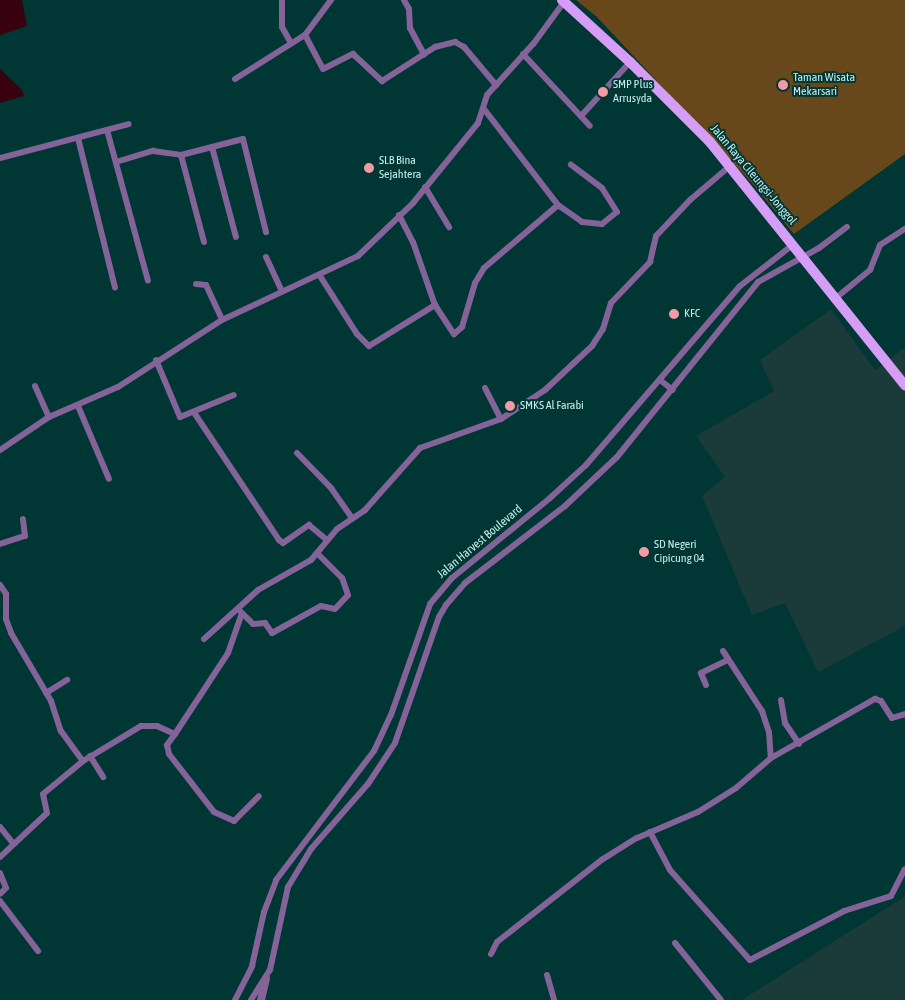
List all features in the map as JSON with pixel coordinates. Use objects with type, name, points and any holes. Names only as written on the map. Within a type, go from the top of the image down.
[{"type":"main road","name":"Jalan Raya Cileungsi-Jonggol","points":[[563,1],[630,62],[730,166],[804,256],[905,385]]},
{"type":"street","points":[[282,0],[282,27],[291,43]]},
{"type":"street","points":[[235,79],[305,36],[331,0]]},
{"type":"street","points":[[404,0],[409,9],[410,28],[424,54]]},
{"type":"street","points":[[0,450],[49,417],[118,387],[156,360],[222,320],[320,276],[358,256],[399,216],[478,123],[487,95],[523,54],[563,1]]},
{"type":"street","points":[[305,36],[323,69],[353,54],[382,82],[442,44],[460,44],[496,85]]},
{"type":"street","points":[[523,54],[590,126]]},
{"type":"street","points":[[582,116],[630,62]]},
{"type":"street","points":[[484,109],[558,205],[577,219],[593,225],[602,224],[616,214],[602,188],[570,165]]},
{"type":"street","points":[[0,158],[129,124]]},
{"type":"street","points":[[107,130],[148,280]]},
{"type":"street","points":[[78,138],[115,287]]},
{"type":"street","points":[[116,162],[154,151],[181,155],[242,140],[266,232]]},
{"type":"street","points":[[212,148],[236,237]]},
{"type":"street","points":[[181,155],[204,242]]},
{"type":"street","points":[[204,639],[240,611],[258,590],[308,562],[352,518],[365,510],[420,448],[501,419],[545,390],[587,352],[603,328],[611,303],[650,262],[656,236],[690,200],[730,166]]},
{"type":"street","points":[[425,187],[449,227]]},
{"type":"street","points":[[399,216],[413,242],[435,305],[452,333],[456,334],[462,327],[475,283],[484,268],[558,205]]},
{"type":"street","name":"Jalan Harvest Boulevard","points":[[251,1000],[266,979],[273,960],[288,888],[311,849],[368,784],[395,743],[436,625],[446,605],[464,583],[565,506],[597,477],[673,390],[746,293],[772,272],[804,256],[847,227]]},
{"type":"street","points":[[837,298],[870,270],[880,244],[905,229]]},
{"type":"street","name":"Jalan Harvest Boulevard","points":[[235,1000],[252,966],[264,912],[276,880],[374,752],[391,715],[430,604],[452,578],[550,498],[586,465],[740,286],[794,244]]},
{"type":"street","points":[[266,257],[282,292]]},
{"type":"street","points":[[320,276],[357,334],[370,346],[435,305]]},
{"type":"street","points":[[196,284],[206,285],[222,320]]},
{"type":"street","points":[[156,360],[178,416],[195,414],[234,395]]},
{"type":"street","points":[[660,380],[673,390]]},
{"type":"street","points":[[35,386],[49,417]]},
{"type":"street","points":[[484,388],[501,419]]},
{"type":"street","points":[[78,406],[109,479]]},
{"type":"street","points":[[195,414],[279,540],[283,543],[309,525],[328,540]]},
{"type":"street","points":[[297,453],[331,488],[352,518]]},
{"type":"street","points":[[0,544],[25,536],[23,519]]},
{"type":"street","points":[[240,611],[255,624],[260,621],[265,623],[272,633],[321,606],[335,609],[348,595],[342,578],[317,553]]},
{"type":"street","points":[[0,585],[6,597],[7,624],[46,694],[61,731],[83,761]]},
{"type":"street","points":[[240,611],[228,653],[166,745],[169,754],[214,812],[234,821],[259,796]]},
{"type":"street","points":[[723,652],[765,718],[771,758]]},
{"type":"street","points":[[706,685],[701,673],[728,660]]},
{"type":"street","points":[[46,694],[67,680]]},
{"type":"street","points":[[491,954],[498,942],[586,872],[650,832],[698,812],[736,788],[771,758],[799,744],[875,699],[880,701],[892,718],[905,714]]},
{"type":"street","points":[[781,700],[786,723],[799,744]]},
{"type":"street","points":[[0,857],[12,842],[47,813],[43,794],[90,756],[144,725],[157,726],[175,734]]},
{"type":"street","points":[[90,756],[103,777]]},
{"type":"street","points":[[0,827],[12,842]]},
{"type":"street","points":[[650,832],[670,870],[750,960],[844,911],[891,896],[905,869]]},
{"type":"street","points":[[0,873],[6,888],[0,894]]},
{"type":"street","points":[[0,901],[38,951]]},
{"type":"street","points":[[674,943],[721,1000]]},
{"type":"street","points":[[547,975],[554,1000]]},
{"type":"street","points":[[261,1000],[266,979]]},
{"type":"shaded area","points":[[0,0],[22,0],[27,26],[0,35]]},
{"type":"shaded area","name":"Taman Wisata Mekarsari","points":[[576,0],[905,0],[905,154],[794,234],[751,182],[597,17]]},
{"type":"shaded area","points":[[0,69],[22,90],[24,96],[0,103]]},
{"type":"shaded area","points":[[831,309],[875,370],[905,347],[905,626],[818,672],[785,603],[752,615],[702,496],[725,477],[696,436],[774,391],[760,360]]},
{"type":"shaded area","points":[[904,897],[905,1000],[742,1000]]},
{"type":"place","name":"Taman Wisata Mekarsari","points":[[783,85]]},
{"type":"place","name":"SMP Plus Arrusyda","points":[[603,92]]},
{"type":"place","name":"SLB Bina Sejahtera","points":[[369,168]]},
{"type":"place","name":"KFC","points":[[674,314]]},
{"type":"place","name":"SMKS Al Farabi","points":[[510,406]]},
{"type":"place","name":"SD Negeri Cipicung 04","points":[[644,552]]}]
